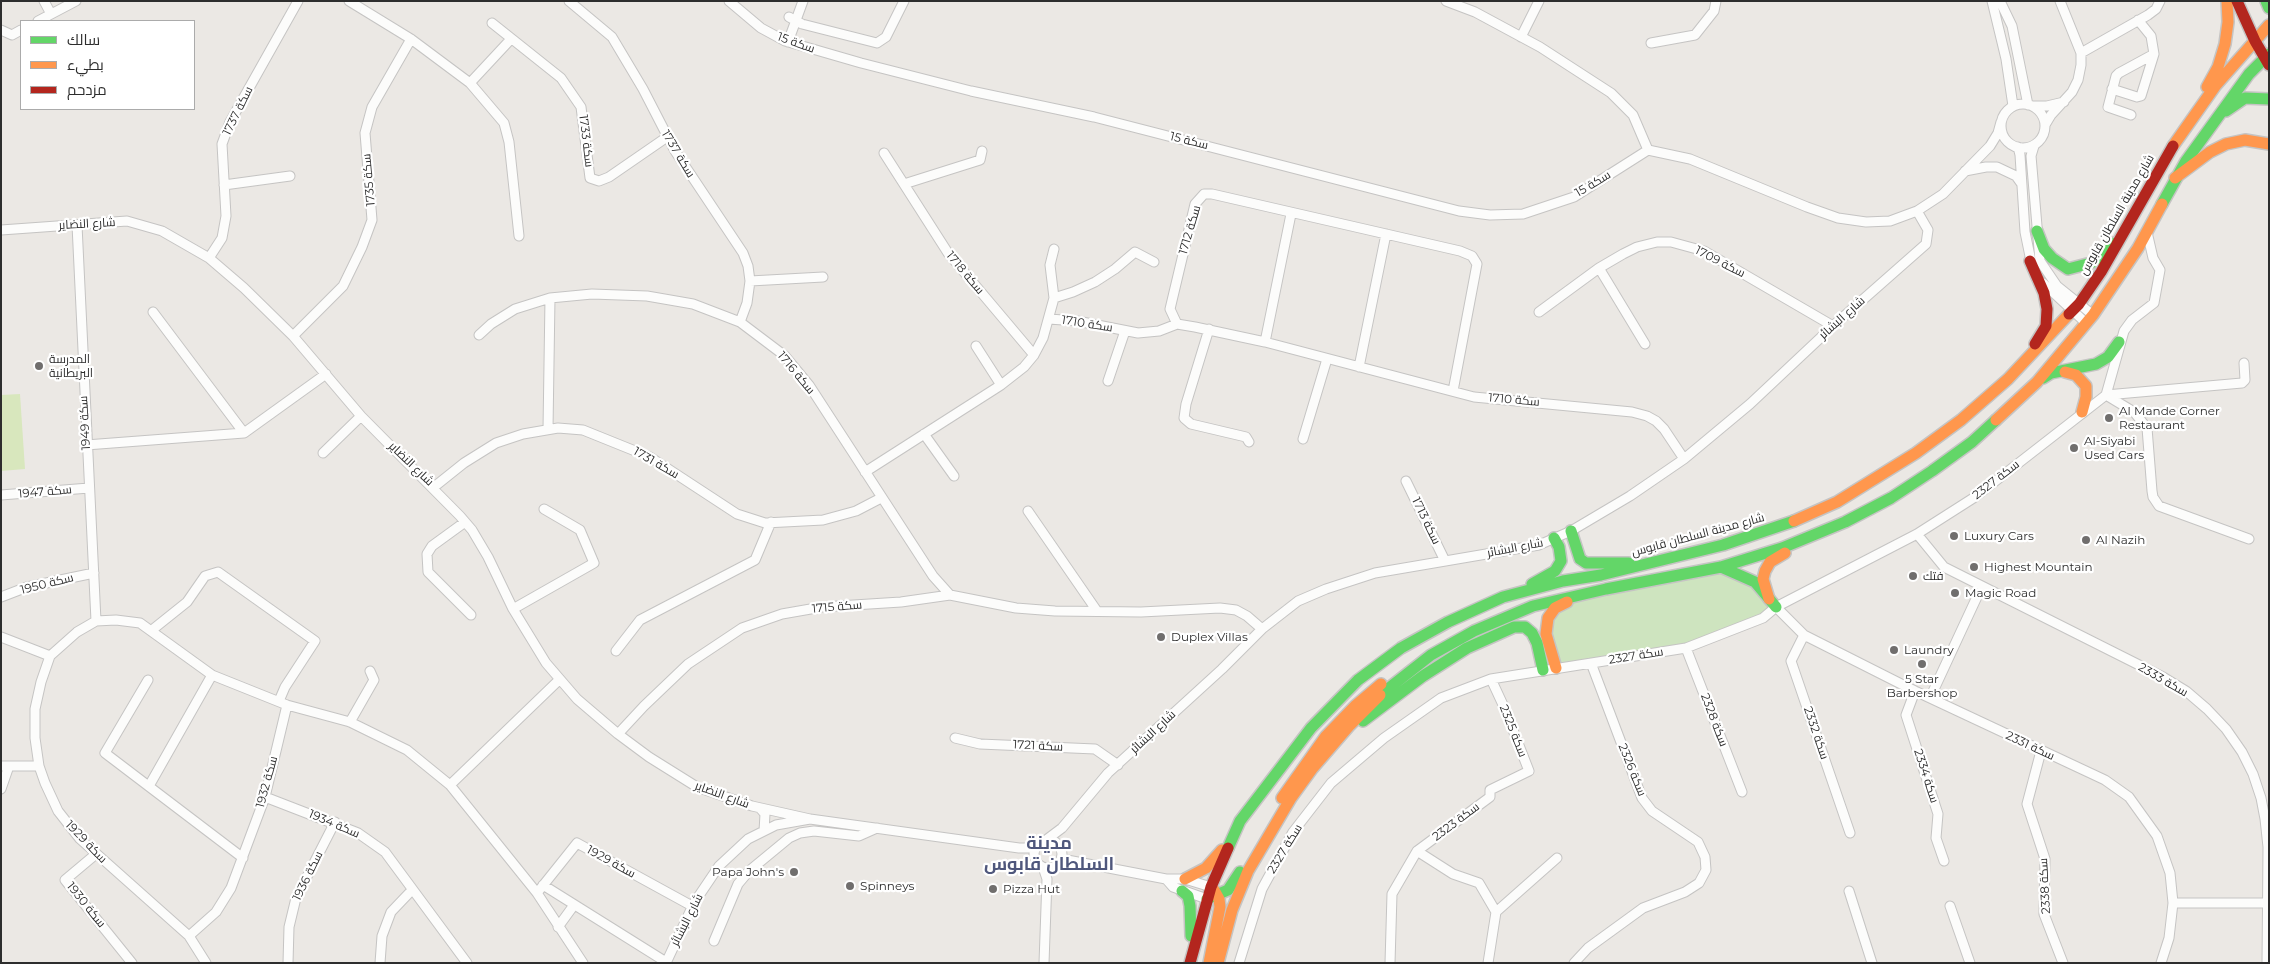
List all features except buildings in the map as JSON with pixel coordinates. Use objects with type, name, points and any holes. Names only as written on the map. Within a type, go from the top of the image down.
[{"type":"main road","points":[[2188,122],[2218,67],[2228,22],[2226,1]]},
{"type":"main road","points":[[1772,603],[1764,580],[1764,571],[1770,562],[1828,529],[1891,498],[1972,442],[2037,382],[2090,319],[2124,270],[2147,232],[2175,178],[2249,74],[2267,59],[2254,41],[2237,1]]},
{"type":"main road","name":"شارع مدينة السلطان قابوس","points":[[1190,961],[1232,836],[1261,790],[1311,728],[1358,680],[1401,648],[1448,622],[1516,593],[1723,545],[1777,528],[1837,502],[1916,453],[1961,420],[2024,362],[2076,308],[2127,228],[2155,174],[2188,122],[2216,85],[2269,26]]},
{"type":"main road","points":[[2206,134],[2232,105],[2245,98],[2258,96],[2269,99]]},
{"type":"main road","points":[[2175,178],[2210,152],[2226,144],[2245,140],[2269,144]]},
{"type":"main road","points":[[2037,231],[2044,249],[2060,265],[2068,269],[2092,263],[2107,251],[2131,206],[2155,174]]},
{"type":"main road","points":[[2024,362],[2046,326],[2047,309],[2044,293],[2030,261]]},
{"type":"main road","points":[[2037,382],[2051,373],[2096,364],[2108,357],[2120,342]]},
{"type":"main road","points":[[2060,371],[2076,375],[2086,386],[2086,397],[2082,412]]},
{"type":"main road","points":[[1218,963],[1232,910],[1260,849],[1290,798],[1335,741],[1379,696],[1419,664],[1474,631],[1533,606],[1589,592],[1721,567],[1768,553],[1828,529]]},
{"type":"main road","points":[[1570,531],[1580,559],[1586,563],[1649,563]]},
{"type":"main road","points":[[1516,593],[1555,571],[1561,561],[1559,547],[1554,538]]},
{"type":"main road","points":[[1721,567],[1756,582],[1772,603]]},
{"type":"main road","points":[[1556,668],[1546,634],[1548,618],[1554,608],[1589,592]]},
{"type":"main road","points":[[1335,741],[1423,676],[1467,648],[1514,627],[1525,627],[1532,633],[1537,643],[1543,670]]},
{"type":"main road","points":[[1209,963],[1220,908],[1212,894],[1228,890],[1235,883],[1256,842],[1290,784],[1326,736],[1355,706],[1422,655],[1457,635],[1474,631]]},
{"type":"main road","points":[[1190,961],[1190,906],[1184,885],[1206,868],[1232,836]]},
{"type":"street","points":[[44,1],[51,14]]},
{"type":"street","points":[[40,20],[76,1]]},
{"type":"street","name":"سكة 1737","points":[[209,258],[222,238],[226,216],[222,144],[230,122],[298,1]]},
{"type":"street","points":[[348,1],[411,39],[470,83],[504,123],[509,142],[519,236]]},
{"type":"street","name":"سكة 1737","points":[[569,1],[612,37],[643,89],[667,137],[743,253],[748,266],[750,281],[748,303],[740,322]]},
{"type":"street","name":"سكة 15","points":[[729,1],[761,28],[788,42],[962,89],[1094,117],[1459,211],[1490,215],[1523,214],[1574,197],[1648,150]]},
{"type":"street","points":[[788,42],[792,19],[804,1]]},
{"type":"street","points":[[792,19],[836,34],[877,43],[886,38],[904,1]]},
{"type":"street","points":[[1446,1],[1475,12],[1521,37],[1611,93],[1633,115],[1648,150],[1690,159],[1838,218],[1866,222],[1890,221],[1917,211],[1943,194],[1990,146],[1998,133],[2004,114],[2014,106],[2047,106],[2064,102]]},
{"type":"street","points":[[1521,37],[1539,1]]},
{"type":"street","points":[[1650,44],[1695,35],[1714,11],[1716,1]]},
{"type":"street","points":[[1992,1],[2006,59],[2014,106]]},
{"type":"street","points":[[2000,1],[2012,26],[2030,105],[2039,110],[2045,125]]},
{"type":"street","points":[[2060,1],[2081,53],[2078,80],[2064,102],[2051,114],[2040,141],[2034,146],[2031,156],[2040,261],[2048,275],[2076,308]]},
{"type":"street","points":[[2081,53],[2156,9],[2160,1]]},
{"type":"street","points":[[2112,90],[2138,97],[2141,96],[2154,54],[2151,36],[2138,20]]},
{"type":"street","name":"سكة 1733","points":[[492,23],[561,78],[581,107],[590,178],[600,182],[609,178],[667,137]]},
{"type":"street","points":[[1,30],[12,35],[20,31]]},
{"type":"street","name":"سكة 1735","points":[[293,336],[343,286],[362,247],[372,220],[365,133],[372,108],[411,39]]},
{"type":"street","points":[[470,83],[511,39]]},
{"type":"street","points":[[2132,115],[2108,107],[2117,74],[2154,54]]},
{"type":"street","points":[[2001,122],[2001,130],[2020,155],[2025,232],[2030,261],[2045,285],[2090,319]]},
{"type":"street","points":[[1990,146],[2034,146]]},
{"type":"street","points":[[904,184],[980,160],[982,151]]},
{"type":"street","name":"سكة 1718","points":[[884,153],[948,253],[1034,355]]},
{"type":"street","points":[[1965,172],[1986,167],[1997,167],[2016,176],[2022,186]]},
{"type":"street","points":[[224,185],[290,176]]},
{"type":"street","name":"سكة 1712","points":[[1177,324],[1170,309],[1195,204],[1204,194],[1212,194],[1291,214],[1460,251],[1472,256],[1477,264],[1453,391]]},
{"type":"street","name":"شارع البشائر","points":[[1046,840],[1062,828],[1079,806],[1118,765],[1222,670],[1262,629],[1298,601],[1326,588],[1375,573],[1540,545],[1570,531],[1630,496],[1684,459],[1750,404],[1833,326],[1926,244],[1928,230],[1917,211]]},
{"type":"street","points":[[1265,342],[1291,214]]},
{"type":"street","name":"شارع النضاير","points":[[1,230],[127,221],[162,231],[209,258],[244,288],[293,336],[361,416],[434,487],[465,522],[488,557],[514,609],[559,680],[618,734],[697,788],[760,808],[810,820]]},
{"type":"street","name":"سكة 1949","points":[[77,225],[88,488],[96,621]]},
{"type":"street","points":[[2106,395],[2124,331],[2132,320],[2154,303],[2160,270],[2153,258],[2147,232]]},
{"type":"street","points":[[1359,367],[1386,234]]},
{"type":"street","name":"سكة 1709","points":[[1539,312],[1599,268],[1637,247],[1657,242],[1686,245],[1704,251],[1833,326]]},
{"type":"street","points":[[865,472],[1001,385],[1024,367],[1044,338],[1049,319],[1054,298],[1050,264],[1054,249]]},
{"type":"street","points":[[1054,298],[1094,282],[1115,270],[1135,252],[1154,262]]},
{"type":"street","points":[[1599,268],[1646,344]]},
{"type":"street","points":[[750,281],[823,277]]},
{"type":"street","name":"سكة 1716","points":[[479,335],[491,324],[515,309],[550,298],[592,294],[647,296],[693,304],[740,322],[785,356],[809,385],[933,576],[950,595]]},
{"type":"street","points":[[548,429],[550,298]]},
{"type":"street","points":[[154,312],[244,433]]},
{"type":"street","name":"سكة 1710","points":[[1049,319],[1077,321],[1125,331],[1149,333],[1177,324],[1209,329],[1474,397],[1640,414],[1651,418],[1664,429],[1684,459]]},
{"type":"street","points":[[1209,329],[1186,404],[1184,418],[1191,424],[1246,437],[1249,442]]},
{"type":"street","name":"سكة 1710","points":[[1108,381],[1125,331]]},
{"type":"street","points":[[976,346],[1001,385]]},
{"type":"street","points":[[1303,440],[1327,359]]},
{"type":"street","points":[[2106,395],[2242,383],[2245,380],[2244,363]]},
{"type":"street","points":[[86,445],[244,433],[326,374]]},
{"type":"street","points":[[2106,395],[2134,412],[2147,428],[2152,491],[2159,506],[2176,514],[2249,539]]},
{"type":"street","name":"سكة 2327","points":[[1239,963],[1262,889],[1293,832],[1331,783],[1384,738],[1441,698],[1491,679],[1686,648],[1763,618],[1772,603],[1917,534],[1975,497],[2106,395]]},
{"type":"street","points":[[323,453],[361,416]]},
{"type":"street","name":"سكة 1731","points":[[434,487],[464,463],[496,443],[548,429],[583,430],[618,442],[650,457],[736,514],[771,522],[823,520],[856,511],[881,498]]},
{"type":"street","points":[[924,434],[954,476]]},
{"type":"street","name":"سكة 1713","points":[[1406,481],[1445,560]]},
{"type":"street","name":"سكة 1947","points":[[1,495],[88,488]]},
{"type":"street","points":[[514,609],[594,562],[580,530],[544,509]]},
{"type":"street","points":[[1028,511],[1097,611]]},
{"type":"street","points":[[465,522],[432,546],[426,554],[428,572],[471,615]]},
{"type":"street","points":[[616,651],[640,620],[755,560],[771,522]]},
{"type":"street","name":"سكة 2333","points":[[1917,534],[1944,567],[2186,691],[2226,729],[2242,752],[2253,774],[2261,798],[2268,847],[2267,963]]},
{"type":"street","points":[[152,630],[187,602],[205,576],[218,572],[315,641],[285,687],[283,703]]},
{"type":"street","name":"سكة 1950","points":[[1,597],[27,587],[94,573]]},
{"type":"street","points":[[1930,698],[1982,586]]},
{"type":"street","name":"سكة 1715","points":[[618,734],[688,664],[742,628],[782,614],[822,606],[901,602],[950,595],[1016,608],[1097,611],[1220,608],[1236,610],[1247,616],[1262,629]]},
{"type":"street","name":"سكة 2331","points":[[1772,603],[1804,635],[1915,691],[2105,780],[2129,797],[2156,836],[2170,873],[2173,902],[2169,938],[2161,963]]},
{"type":"street","points":[[96,621],[116,620],[140,623],[212,675],[283,703],[350,722],[407,750],[450,785],[537,893],[579,961]]},
{"type":"street","name":"سكة 1929","points":[[96,621],[77,632],[50,656],[41,682],[35,710],[35,738],[39,766],[44,783],[58,811],[80,840],[189,936],[206,963]]},
{"type":"street","name":"سكة 2332","points":[[1804,635],[1791,661],[1850,833]]},
{"type":"street","points":[[1,637],[50,656]]},
{"type":"street","name":"سكة 2328","points":[[1686,648],[1742,792]]},
{"type":"street","name":"سكة 2326","points":[[1574,963],[1588,948],[1643,908],[1685,892],[1699,883],[1706,870],[1705,857],[1698,842],[1652,811],[1642,798],[1591,663]]},
{"type":"street","points":[[350,722],[374,680],[370,671]]},
{"type":"street","points":[[149,786],[212,675]]},
{"type":"street","name":"سكة 2325","points":[[1490,790],[1529,771],[1491,679]]},
{"type":"street","points":[[148,680],[105,753],[243,858]]},
{"type":"street","points":[[450,785],[559,680]]},
{"type":"street","name":"سكة 2334","points":[[1915,691],[1906,715],[1938,814],[1936,838],[1944,862]]},
{"type":"street","name":"سكة 1932","points":[[189,936],[216,912],[231,888],[265,797],[283,703]]},
{"type":"street","name":"سكة 1721","points":[[955,738],[980,744],[1095,749],[1118,765]]},
{"type":"street","name":"سكة 2338","points":[[2041,751],[2027,804],[2045,859],[2044,914],[2062,963]]},
{"type":"street","points":[[1,789],[5,766],[39,766]]},
{"type":"street","name":"سكة 2323","points":[[1390,963],[1392,894],[1417,852],[1490,798],[1490,790]]},
{"type":"street","name":"سكة 1934","points":[[265,797],[358,832],[385,852],[467,963]]},
{"type":"street","name":"شارع النضاير","points":[[760,808],[765,814],[764,831]]},
{"type":"street","name":"شارع البشائر","points":[[666,962],[692,906],[719,866],[748,839],[776,825],[810,820],[1019,848],[1035,852]]},
{"type":"street","name":"سكة 1936","points":[[288,963],[289,927],[296,898],[335,822]]},
{"type":"street","points":[[714,941],[738,884],[749,871],[789,838],[800,833],[814,831],[859,836],[877,828]]},
{"type":"street","points":[[1062,828],[1060,847],[1062,859]]},
{"type":"street","points":[[1044,963],[1048,868],[1035,852],[1046,840],[1055,842],[1060,847]]},
{"type":"street","name":"سكة 1929","points":[[537,893],[577,843],[692,906]]},
{"type":"street","name":"سكة 2323","points":[[1417,852],[1453,874],[1479,884],[1496,912]]},
{"type":"street","name":"سكة 1930","points":[[96,854],[65,880],[132,963]]},
{"type":"street","points":[[1488,963],[1496,912],[1557,858]]},
{"type":"street","points":[[1048,868],[1062,859],[1166,879],[1174,887],[1184,885],[1212,894]]},
{"type":"street","points":[[543,885],[666,962]]},
{"type":"street","points":[[380,963],[382,936],[391,912],[412,890]]},
{"type":"street","points":[[1848,890],[1872,963]]},
{"type":"street","points":[[2173,902],[2268,903]]},
{"type":"street","points":[[558,927],[574,905]]},
{"type":"street","points":[[1950,906],[1970,963]]},
{"type":"green space","points":[[20,394],[25,469],[1,471],[1,395]]},
{"type":"green space","points":[[1721,568],[1747,578],[1775,607],[1763,617],[1686,647],[1557,667],[1549,619],[1568,602]]},
{"type":"traffic: fast","points":[[2266,1],[2269,8]]},
{"type":"traffic: fast","points":[[2162,204],[2186,161],[2249,74],[2269,54]]},
{"type":"traffic: fast","points":[[2226,111],[2245,98],[2269,99]]},
{"type":"traffic: fast","points":[[2037,231],[2044,249],[2052,258],[2068,269],[2091,263],[2107,251],[2111,243]]},
{"type":"traffic: fast","points":[[2043,378],[2051,373],[2096,364],[2108,357],[2119,342]]},
{"type":"traffic: fast","points":[[1380,695],[1431,655],[1474,631],[1533,606],[1606,589],[1721,567],[1782,548],[1845,522],[1891,498],[1932,471],[1972,442],[1996,420]]},
{"type":"traffic: fast","points":[[1228,848],[1240,821],[1311,728],[1358,680],[1401,648],[1448,622],[1503,597],[1563,581],[1601,575],[1723,545],[1794,521]]},
{"type":"traffic: fast","points":[[1571,531],[1580,559],[1586,563],[1629,563]]},
{"type":"traffic: fast","points":[[1532,584],[1555,571],[1561,561],[1559,547],[1554,538]]},
{"type":"traffic: fast","points":[[1721,567],[1755,582],[1776,607]]},
{"type":"traffic: fast","points":[[1363,721],[1423,676],[1467,648],[1514,627],[1525,627],[1532,633],[1537,643],[1543,670]]},
{"type":"traffic: fast","points":[[1207,899],[1228,890],[1240,872]]},
{"type":"traffic: fast","points":[[1182,891],[1188,896],[1191,936]]},
{"type":"traffic: slow","points":[[2207,87],[2218,67],[2225,44],[2228,22],[2227,1]]},
{"type":"traffic: slow","points":[[2173,146],[2216,85],[2269,25]]},
{"type":"traffic: slow","points":[[2175,178],[2210,152],[2226,144],[2245,140],[2269,144]]},
{"type":"traffic: slow","points":[[1996,420],[2037,382],[2093,315],[2138,248],[2162,204]]},
{"type":"traffic: slow","points":[[1794,521],[1837,502],[1916,453],[1961,420],[2008,379],[2069,314]]},
{"type":"traffic: slow","points":[[2065,372],[2076,375],[2086,386],[2086,397],[2082,412]]},
{"type":"traffic: slow","points":[[1769,599],[1763,579],[1765,571],[1770,562],[1785,553]]},
{"type":"traffic: slow","points":[[1556,668],[1546,634],[1548,618],[1555,608],[1567,602]]},
{"type":"traffic: slow","points":[[1282,798],[1326,736],[1355,706],[1381,684]]},
{"type":"traffic: slow","points":[[1218,963],[1232,910],[1248,871],[1291,798],[1312,769],[1350,725],[1380,695]]},
{"type":"traffic: slow","points":[[1185,879],[1206,868],[1222,850]]},
{"type":"traffic: slow","points":[[1209,963],[1220,907],[1219,899],[1214,890]]},
{"type":"traffic: jam","points":[[2237,1],[2255,41],[2269,65]]},
{"type":"traffic: jam","points":[[2069,314],[2079,304],[2101,272],[2173,146]]},
{"type":"traffic: jam","points":[[2030,261],[2044,293],[2047,309],[2046,326],[2035,344]]},
{"type":"traffic: jam","points":[[1190,963],[1211,887],[1228,848]]},
{"type":"place","name":"المدرسة البريطانية","points":[[39,366]]},
{"type":"place","name":"Al Mande Corner Restaurant","points":[[2109,418]]},
{"type":"place","name":"Al-Siyabi Used Cars","points":[[2074,448]]},
{"type":"place","name":"Luxury Cars","points":[[1954,536]]},
{"type":"place","name":"Al Nazih","points":[[2086,540]]},
{"type":"place","name":"Highest Mountain","points":[[1974,567]]},
{"type":"place","name":"فتك","points":[[1913,576]]},
{"type":"place","name":"Magic Road","points":[[1955,593]]},
{"type":"place","name":"Duplex Villas","points":[[1161,637]]},
{"type":"place","name":"Laundry","points":[[1894,650]]},
{"type":"place","name":"5 Star Barbershop","points":[[1922,664]]},
{"type":"place","name":"Papa John's","points":[[794,872]]},
{"type":"place","name":"Spinneys","points":[[850,886]]},
{"type":"place","name":"Pizza Hut","points":[[993,889]]},
{"type":"district","name":"مدينة السلطان قابوس","points":[[1049,854]]}]
